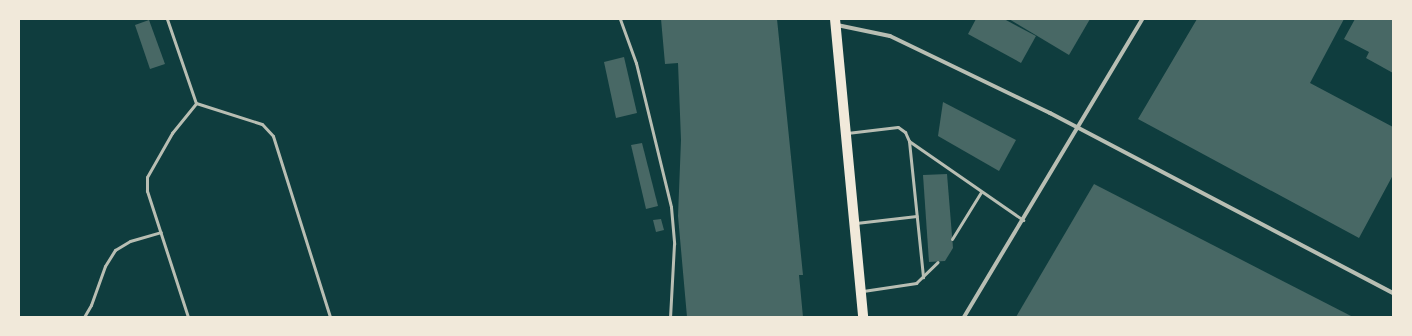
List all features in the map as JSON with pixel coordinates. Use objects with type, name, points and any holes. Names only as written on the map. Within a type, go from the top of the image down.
[{"type":"main road","points":[[835,22],[863,317]]},
{"type":"street","points":[[964,317],[1142,19]]},
{"type":"street","points":[[835,22],[890,36],[1077,127],[1393,293]]},
{"type":"lane","points":[[167,19],[196,103]]},
{"type":"lane","points":[[620,19],[636,63],[671,207],[674,244],[670,317]]},
{"type":"lane","points":[[188,317],[147,191],[148,174],[172,133],[196,103]]},
{"type":"lane","points":[[196,103],[262,124],[273,136],[330,315],[335,317]]},
{"type":"lane","points":[[846,133],[898,127],[905,132],[909,141],[923,277]]},
{"type":"lane","points":[[909,141],[1023,220]]},
{"type":"lane","points":[[952,239],[981,192]]},
{"type":"lane","points":[[854,224],[917,216]]},
{"type":"lane","points":[[84,317],[91,305],[105,266],[115,250],[130,241],[161,232]]},
{"type":"lane","points":[[860,291],[916,283],[938,262]]},
{"type":"building","points":[[661,19],[777,19],[803,275],[799,275],[803,317],[687,317],[678,216],[681,140],[678,63],[665,64]]},
{"type":"building","points":[[976,19],[1004,19],[1036,36],[1021,63],[968,34]]},
{"type":"building","points":[[1009,19],[1090,19],[1069,55]]},
{"type":"building","points":[[1197,19],[1344,19],[1310,83],[1393,127],[1393,175],[1359,238],[1138,119]]},
{"type":"building","points":[[1355,19],[1393,19],[1393,73],[1366,58],[1369,52],[1344,39]]},
{"type":"building","points":[[149,20],[165,64],[150,69],[135,25]]},
{"type":"building","points":[[624,57],[637,113],[616,118],[604,62]]},
{"type":"building","points":[[943,102],[1016,140],[999,171],[938,136]]},
{"type":"building","points":[[642,143],[658,206],[646,209],[631,145]]},
{"type":"building","points":[[947,174],[953,248],[945,261],[929,262],[923,175]]},
{"type":"building","points":[[1094,184],[1353,317],[1016,317]]},
{"type":"building","points":[[661,219],[664,230],[656,232],[653,220]]}]
